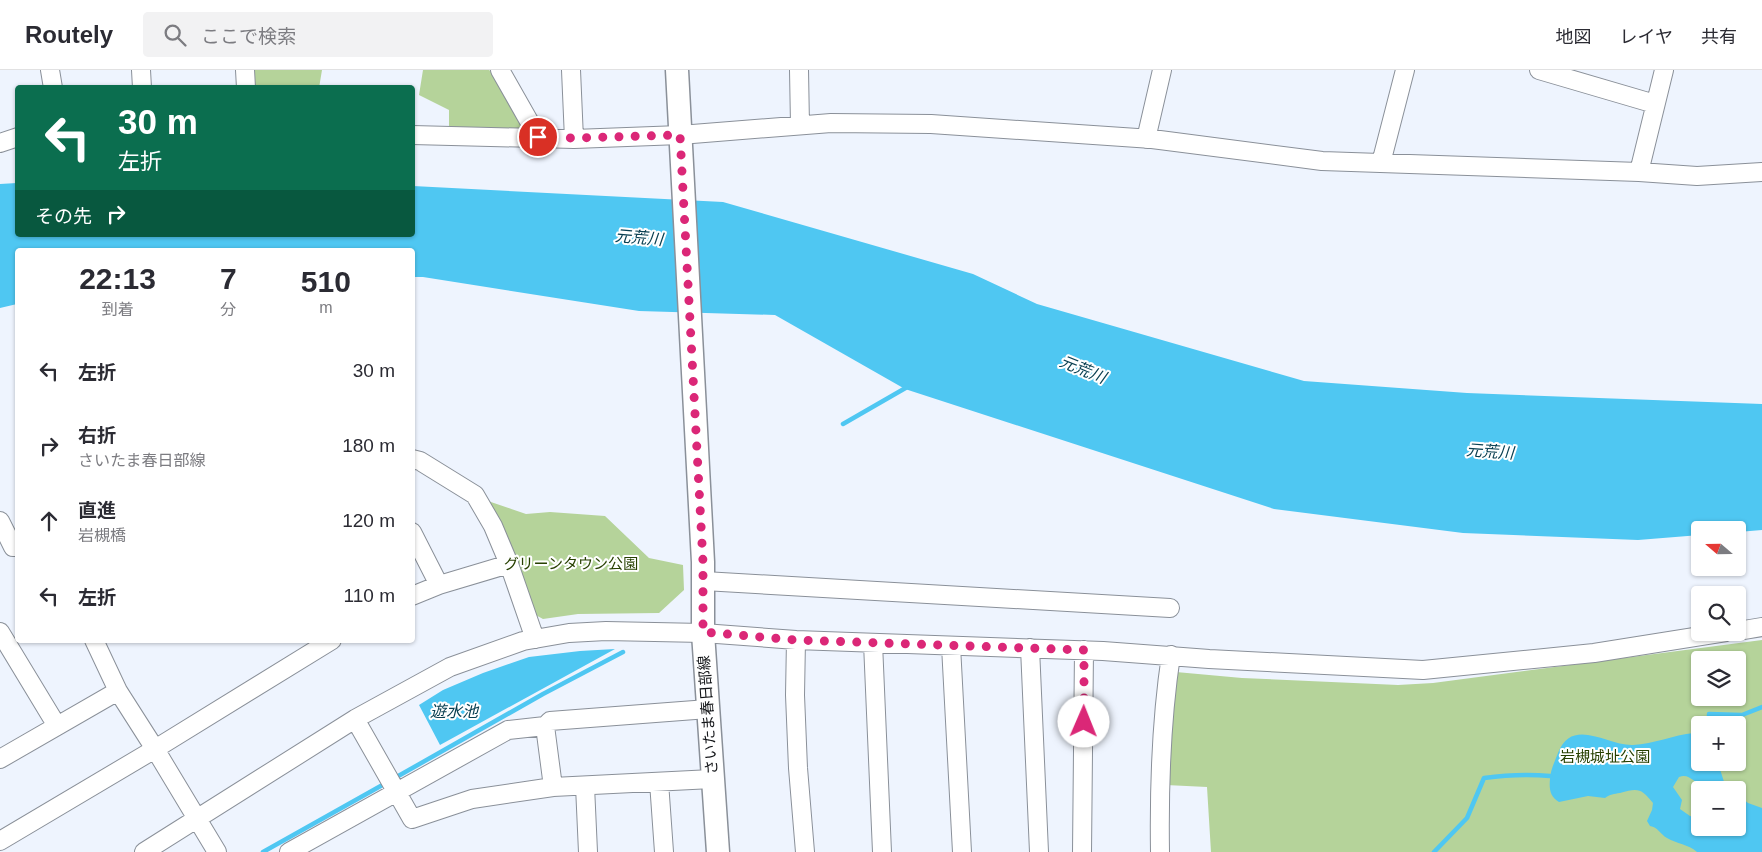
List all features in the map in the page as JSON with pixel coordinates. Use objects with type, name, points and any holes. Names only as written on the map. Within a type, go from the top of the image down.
[{"type":"main road","points":[[677,70],[681,145]]},
{"type":"main road","name":"さいたま春日部線","points":[[681,145],[704,581],[703,632],[718,852]]},
{"type":"street","points":[[50,70],[52,85]]},
{"type":"street","points":[[141,70],[142,85]]},
{"type":"street","points":[[245,70],[246,85]]},
{"type":"street","points":[[500,70],[538,137]]},
{"type":"street","points":[[571,70],[574,138]]},
{"type":"street","points":[[799,70],[800,125]]},
{"type":"street","points":[[1146,139],[1162,70]]},
{"type":"street","points":[[1381,163],[1405,70]]},
{"type":"street","points":[[1539,70],[1655,104]]},
{"type":"street","points":[[1639,172],[1664,70]]},
{"type":"street","points":[[415,135],[574,138],[681,145],[800,125],[831,123],[930,124],[1146,139],[1322,161],[1639,172],[1697,176],[1762,172]]},
{"type":"street","points":[[0,136],[15,135]]},
{"type":"street","points":[[0,143],[15,136]]},
{"type":"street","points":[[415,460],[475,495],[493,526],[509,564],[535,639]]},
{"type":"street","points":[[0,521],[13,547],[15,547]]},
{"type":"street","points":[[415,538],[439,585]]},
{"type":"street","points":[[415,595],[439,585],[509,564]]},
{"type":"street","points":[[704,581],[1170,608]]},
{"type":"street","points":[[1746,630],[1762,627]]},
{"type":"street","points":[[144,852],[355,719],[450,667],[494,650],[535,639],[569,633],[606,631],[703,632],[796,640],[1084,650],[1210,659],[1423,670],[1594,653],[1691,638]]},
{"type":"street","points":[[0,632],[57,726]]},
{"type":"street","points":[[796,640],[795,695],[798,768],[805,852]]},
{"type":"street","points":[[95,643],[118,691],[156,749],[217,852]]},
{"type":"street","points":[[873,643],[882,852]]},
{"type":"street","points":[[0,841],[156,749],[309,646]]},
{"type":"street","points":[[951,646],[962,852]]},
{"type":"street","points":[[1030,648],[1039,852]]},
{"type":"street","points":[[1082,852],[1084,650]]},
{"type":"street","points":[[1160,852],[1160,756],[1171,655]]},
{"type":"street","points":[[0,759],[118,691]]},
{"type":"street","points":[[289,852],[392,784],[508,730],[545,726],[550,721],[708,709]]},
{"type":"street","points":[[355,719],[412,819],[472,799],[553,787],[712,779]]},
{"type":"street","points":[[545,726],[553,787]]},
{"type":"street","points":[[659,782],[664,852]]},
{"type":"street","points":[[585,786],[588,852]]},
{"type":"green space","points":[[250,70],[322,70],[320,85],[251,85]]},
{"type":"green space","points":[[423,70],[489,70],[501,80],[522,122],[519,132],[449,128],[449,110],[419,95]]},
{"type":"green space","name":"グリーンタウン公園","points":[[485,500],[526,514],[550,512],[605,516],[649,558],[683,565],[684,590],[659,613],[578,614],[543,619],[532,613],[520,568]]},
{"type":"green space","name":"岩槻城址公園","points":[[1762,640],[1762,852],[1211,852],[1207,787],[1166,785],[1176,672],[1242,678],[1398,685],[1433,683]]},
{"type":"water","name":"元荒川","points":[[15,183],[15,237],[415,237],[415,186],[723,202],[973,274],[1037,304],[1304,381],[1467,393],[1762,404],[1762,530],[1746,531],[1746,521],[1691,521],[1691,536],[1638,540],[1463,533],[1274,509],[905,389],[775,315],[639,311],[415,277],[415,248],[15,248],[15,304],[0,308],[0,184]]},
{"type":"water","name":"遊水池","points":[[615,649],[440,745],[419,705],[443,690],[483,673],[529,657]]},
{"type":"water","points":[[1581,734],[1633,745],[1691,734],[1691,771],[1721,771],[1724,781],[1695,781],[1683,776],[1679,777],[1673,787],[1682,800],[1680,809],[1691,816],[1691,836],[1746,836],[1746,801],[1762,808],[1762,852],[1697,852],[1690,847],[1671,840],[1650,826],[1647,821],[1653,803],[1639,790],[1614,794],[1605,798],[1588,796],[1559,802],[1552,795],[1550,783],[1553,766],[1564,742],[1572,736]]},
{"type":"waterway","points":[[843,424],[909,386]]},
{"type":"waterway","points":[[393,779],[543,694],[623,652]]},
{"type":"waterway","points":[[1709,716],[1709,714],[1742,715],[1762,707]]},
{"type":"waterway","points":[[1434,852],[1467,818],[1484,778],[1517,775],[1550,776]]},
{"type":"waterway","points":[[263,852],[386,783]]},
{"type":"route","points":[[538,137],[584,138],[680,135],[704,581],[703,632],[796,640],[1084,650],[1084,722]]}]
